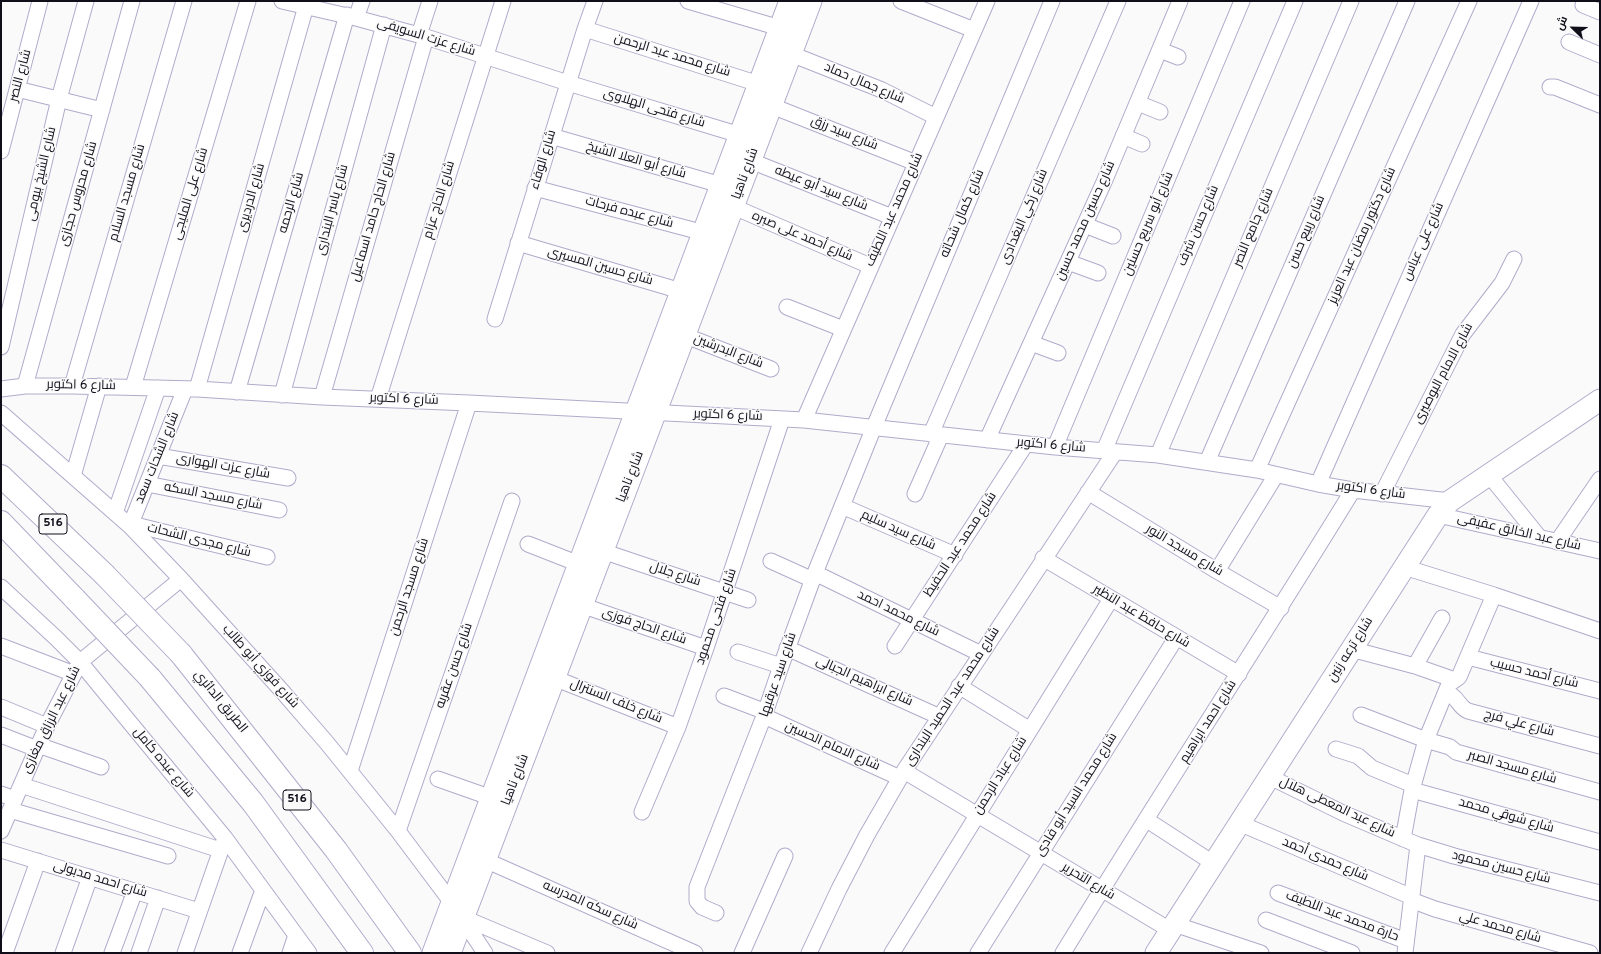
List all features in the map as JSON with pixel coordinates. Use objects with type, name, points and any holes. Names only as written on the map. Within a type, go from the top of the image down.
[{"type":"highway","name":"الطريق الدائري","points":[[1,476],[104,574],[181,654],[336,850],[409,952]]},
{"type":"highway","name":"516","points":[[1,522],[150,678],[253,803],[362,953]]},
{"type":"main road","name":"شارع ناهيا","points":[[433,953],[460,914],[485,860],[554,678],[562,635],[579,564],[646,413],[686,336],[713,235],[721,186],[790,1]]},
{"type":"main road","name":"شارع ناهيا","points":[[450,953],[492,798],[562,635],[581,605],[602,551],[646,413],[681,291],[713,235],[734,207],[811,1]]},
{"type":"main road","name":"شارع ترعه زنين","points":[[1156,953],[1270,777],[1351,648],[1444,508],[1489,475],[1600,400]]},
{"type":"street","name":"شارع النصر","points":[[1,151],[40,1]]},
{"type":"street","name":"شارع الشيخ بيومى","points":[[1,347],[59,100],[86,1]]},
{"type":"street","name":"شارع محروس حجازى","points":[[25,386],[132,1]]},
{"type":"street","name":"شارع مسجد السلام","points":[[72,386],[184,1]]},
{"type":"street","name":"شارع على المليجى","points":[[133,387],[248,1]]},
{"type":"street","name":"شارع عزت السويفى","points":[[282,1],[384,25],[422,36],[568,84]]},
{"type":"street","name":"شارع الرحمه","points":[[237,392],[351,17],[362,1]]},
{"type":"street","name":"شارع الحاج حامد اسماعيل","points":[[322,397],[422,36],[430,1]]},
{"type":"street","name":"شارع الحاج عزام","points":[[378,399],[503,1]]},
{"type":"street","name":"شارع الوفاء","points":[[495,319],[551,136],[595,1]]},
{"type":"street","points":[[688,1],[780,28]]},
{"type":"street","points":[[901,1],[974,30]]},
{"type":"street","name":"شارع محمد عبد اللطيف","points":[[804,420],[987,1]]},
{"type":"street","name":"شارع كمال شحاته","points":[[874,427],[1052,1]]},
{"type":"street","name":"شارع زكي البغدادى","points":[[915,494],[936,434],[1118,1]]},
{"type":"street","name":"شارع حسين محمد حسين","points":[[987,440],[1124,136],[1180,1]]},
{"type":"street","name":"شارع أبو سريع حسنين","points":[[1055,447],[1242,1]]},
{"type":"street","name":"شارع حسن شرف","points":[[1109,451],[1295,1]]},
{"type":"street","name":"شارع جامع النصر","points":[[1158,455],[1351,1]]},
{"type":"street","name":"شارع ربيع حسن","points":[[1207,462],[1407,1]]},
{"type":"street","name":"شارع دكتور رمضان عبد العزيز","points":[[1257,470],[1469,1]]},
{"type":"street","name":"شارع على عباس","points":[[1318,484],[1531,1]]},
{"type":"street","points":[[1583,5],[1600,12]]},
{"type":"street","name":"شارع الدرديرى","points":[[191,389],[306,6]]},
{"type":"street","name":"شارع ياسر البندارى","points":[[282,395],[384,25]]},
{"type":"street","name":"شارع محمد عبد الرحمن","points":[[585,29],[759,84]]},
{"type":"street","points":[[1569,42],[1600,55]]},
{"type":"street","points":[[1160,50],[1178,57]]},
{"type":"street","name":"شارع جمال حماد","points":[[791,54],[882,90],[936,117]]},
{"type":"street","name":"شارع فتحى الهلاوى","points":[[568,84],[740,135]]},
{"type":"street","points":[[1550,87],[1555,87],[1600,105]]},
{"type":"street","points":[[17,89],[102,110]]},
{"type":"street","points":[[1138,103],[1160,112]]},
{"type":"street","name":"شارع سيد رزق","points":[[772,106],[916,163]]},
{"type":"street","name":"شارع أبو العلا الشيخ","points":[[551,136],[721,186]]},
{"type":"street","points":[[1124,136],[1142,144]]},
{"type":"street","name":"شارع سيد أبو عيطه","points":[[751,161],[892,217]]},
{"type":"street","name":"شارع عبده فرحات","points":[[535,188],[713,235]]},
{"type":"street","name":"شارع أحمد على صبره","points":[[734,207],[870,266]]},
{"type":"street","points":[[1085,224],[1114,236]]},
{"type":"street","name":"شارع حسين المسيرى","points":[[518,243],[681,291]]},
{"type":"street","name":"شارع الامام البوصيرى","points":[[1382,494],[1463,334],[1502,283],[1514,259]]},
{"type":"street","points":[[1068,262],[1098,273]]},
{"type":"street","points":[[786,307],[843,329]]},
{"type":"street","name":"شارع البدرشين","points":[[686,336],[771,369]]},
{"type":"street","points":[[1031,343],[1058,353]]},
{"type":"street","name":"شارع 6 اكتوبر","points":[[1,389],[25,386],[99,386],[191,389],[282,395],[804,420],[1055,447],[1158,455],[1257,470],[1318,484],[1382,494],[1444,508]]},
{"type":"street","points":[[73,476],[99,386]]},
{"type":"street","points":[[115,512],[158,388]]},
{"type":"street","name":"شارع الشحات سعد","points":[[131,525],[158,456],[191,389]]},
{"type":"street","name":"شارع مسجد الرحمن","points":[[350,771],[469,403]]},
{"type":"street","name":"شارع فوزي أبو طالب","points":[[1,413],[131,525],[282,691],[350,771],[398,831],[460,914],[485,953]]},
{"type":"street","name":"شارع فتحى محمود","points":[[642,812],[678,727],[726,592],[782,419]]},
{"type":"street","name":"شارع سيد عرقبها","points":[[716,913],[702,907],[697,901],[697,887],[765,714],[787,648],[814,577],[874,427]]},
{"type":"street","name":"شارع محمد عبد الحفيظ","points":[[895,646],[1026,444]]},
{"type":"street","name":"شارع محمد عبد الحميد البندارى","points":[[809,953],[856,855],[902,774],[1043,558],[1088,492],[1109,451]]},
{"type":"street","name":"شارع عزت الهوارى","points":[[158,456],[288,478]]},
{"type":"street","points":[[1217,571],[1276,475]]},
{"type":"street","points":[[1489,475],[1540,538]]},
{"type":"street","points":[[1557,542],[1600,479]]},
{"type":"street","name":"شارع مسجد السكه","points":[[147,484],[279,510]]},
{"type":"street","name":"شارع احمد ابراهيم","points":[[1063,953],[1101,890],[1281,608],[1353,490]]},
{"type":"street","name":"شارع مسجد النور","points":[[1088,492],[1217,571],[1281,608]]},
{"type":"street","name":"شارع حسن عقربه","points":[[398,831],[512,501]]},
{"type":"street","name":"شارع سيد سليم","points":[[842,506],[955,555]]},
{"type":"street","name":"شارع عبد الخالق عفيفى","points":[[1444,508],[1540,538],[1600,551]]},
{"type":"street","name":"شارع مجدى الشحات","points":[[131,525],[267,557]]},
{"type":"street","points":[[528,544],[579,564]]},
{"type":"street","name":"شارع جلال","points":[[602,551],[748,600]]},
{"type":"street","name":"شارع حافظ عبد النظير","points":[[1043,558],[1239,674]]},
{"type":"street","name":"شارع محمد احمد","points":[[771,561],[814,577],[912,620],[981,654]]},
{"type":"street","points":[[1404,567],[1494,595],[1600,631]]},
{"type":"street","name":"شارع عبد الرزاق مغازى","points":[[2,828],[12,797],[77,668],[181,579]]},
{"type":"street","name":"شارع عبده كامل","points":[[1,587],[56,638],[77,668],[263,890],[309,953]]},
{"type":"street","points":[[1403,839],[1412,787],[1426,740],[1449,684],[1455,680],[1468,657],[1494,595]]},
{"type":"street","name":"شارع عباد الرحمن","points":[[892,953],[1111,599]]},
{"type":"street","name":"شارع الحاج فوزى","points":[[581,605],[706,648]]},
{"type":"street","points":[[1415,666],[1442,618]]},
{"type":"street","name":"شارع محمد السيد أبو فادى","points":[[978,953],[1176,638]]},
{"type":"street","points":[[1,646],[77,668]]},
{"type":"street","name":"شارع ابراهيم الجبالى","points":[[787,648],[940,717]]},
{"type":"street","points":[[1351,648],[1415,666],[1455,680]]},
{"type":"street","points":[[738,652],[781,666]]},
{"type":"street","name":"شارع أحمد حسيب","points":[[1468,657],[1600,691]]},
{"type":"street","name":"شارع خلف السنترال","points":[[554,678],[678,727]]},
{"type":"street","points":[[959,686],[1030,730]]},
{"type":"street","name":"شارع علي فرج","points":[[1446,692],[1453,695],[1458,700],[1460,706],[1468,711],[1600,746]]},
{"type":"street","name":"شارع الامام الحسين","points":[[724,696],[902,774]]},
{"type":"street","points":[[1,708],[47,726]]},
{"type":"street","name":"شارع مسجد الصبر","points":[[1361,715],[1426,740],[1450,747],[1456,752],[1600,792]]},
{"type":"street","points":[[1,734],[101,767]]},
{"type":"street","name":"شارع شوقي محمد","points":[[1336,749],[1358,756],[1372,768],[1412,787],[1600,842]]},
{"type":"street","name":"شارع التحرير","points":[[902,774],[977,815],[1101,890],[1172,927],[1260,953]]},
{"type":"street","name":"شارع عبد المعطى هلال","points":[[1270,777],[1343,813],[1403,839]]},
{"type":"street","points":[[438,779],[492,798]]},
{"type":"street","points":[[12,797],[223,844],[184,953]]},
{"type":"street","points":[[12,797],[168,856]]},
{"type":"street","points":[[1147,820],[1213,863]]},
{"type":"street","name":"شارع حمدى أحمد","points":[[1239,823],[1411,898]]},
{"type":"street","name":"شارع حسين محمود","points":[[1403,839],[1454,856],[1600,893]]},
{"type":"street","points":[[1406,947],[1418,845]]},
{"type":"street","name":"شارع احمد مدبولى","points":[[1,850],[199,911]]},
{"type":"street","points":[[742,953],[785,856]]},
{"type":"street","name":"شارع سكه المدرسه","points":[[485,860],[695,953]]},
{"type":"street","points":[[4,953],[7,927],[38,861]]},
{"type":"street","points":[[63,953],[90,877]]},
{"type":"street","points":[[240,953],[263,890]]},
{"type":"street","points":[[112,953],[135,891]]},
{"type":"street","name":"حارة محمد عبد اللطيف","points":[[1278,893],[1406,947]]},
{"type":"street","points":[[139,953],[158,898]]},
{"type":"street","name":"شارع محمد علي","points":[[1411,898],[1435,909],[1590,953]]},
{"type":"street","points":[[460,914],[547,953]]},
{"type":"street","points":[[1266,920],[1352,953]]},
{"type":"street","points":[[290,953],[296,935]]}]
